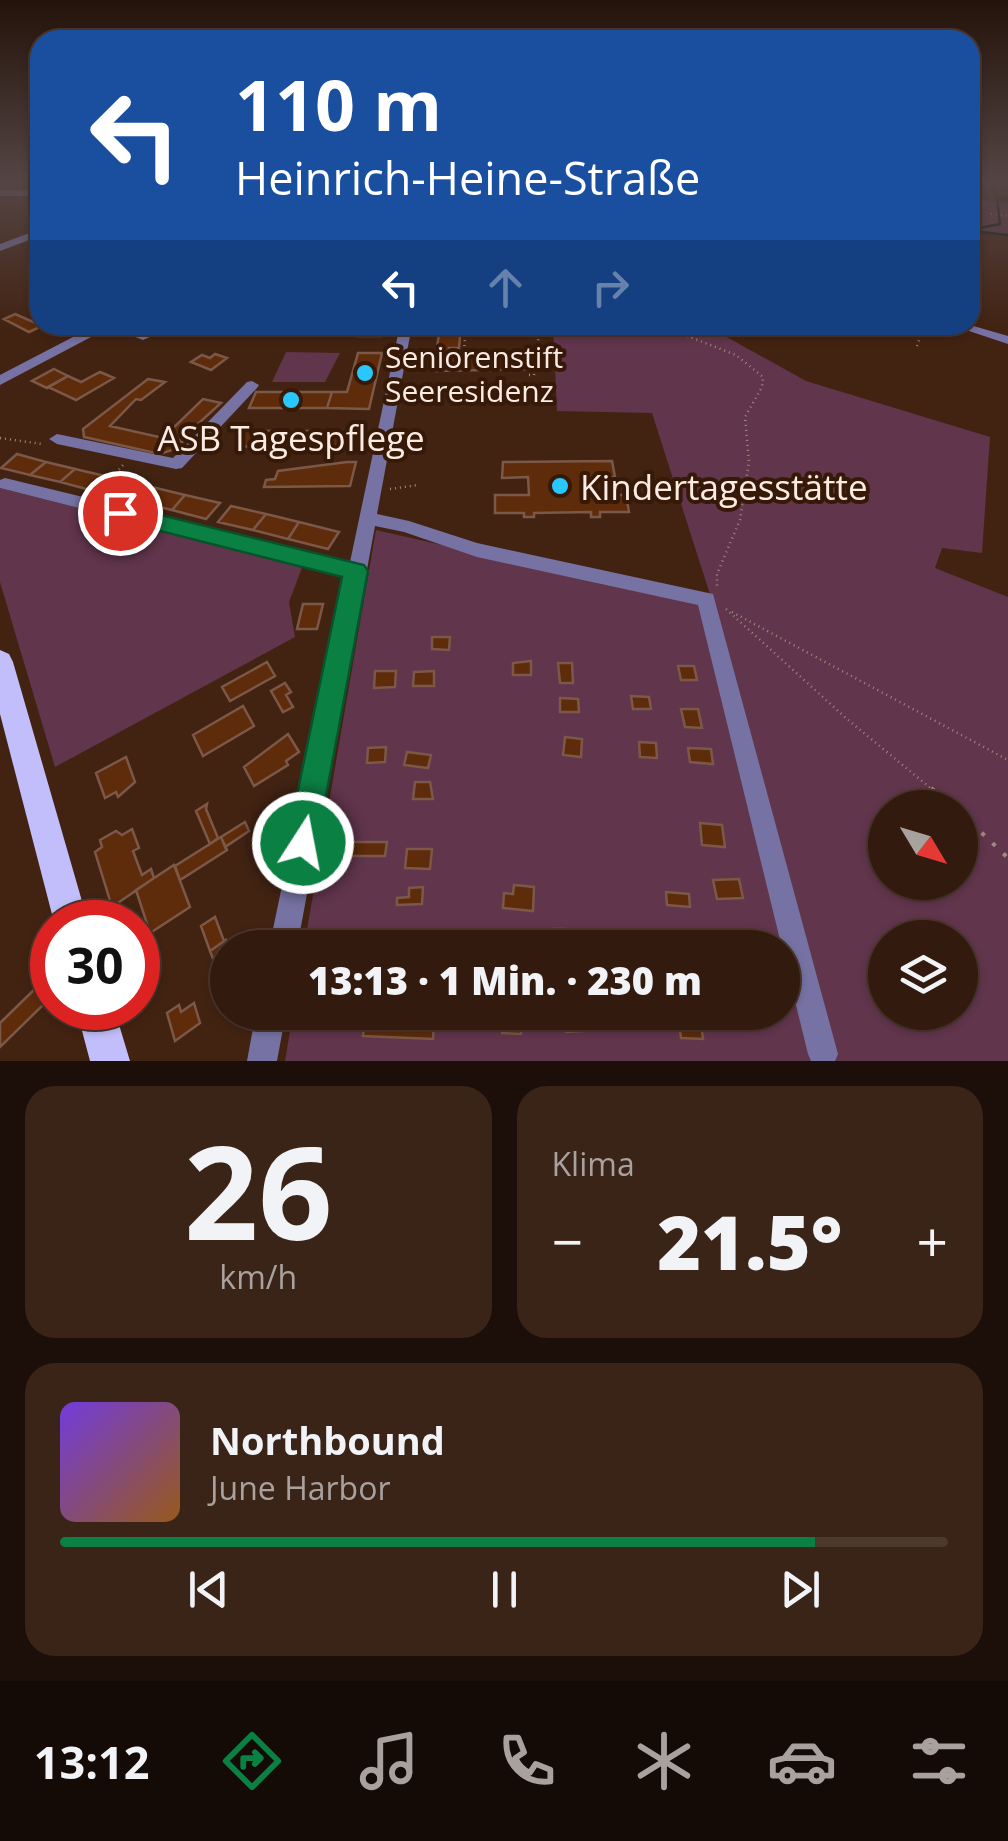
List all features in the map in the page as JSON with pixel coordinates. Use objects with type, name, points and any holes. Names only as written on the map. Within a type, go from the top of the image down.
[{"type":"main road","points":[[0,662],[65,900]]},
{"type":"main road","points":[[101,1030],[110,1061]]},
{"type":"street","points":[[0,248],[30,236]]},
{"type":"street","points":[[980,332],[1008,340]]},
{"type":"street","points":[[0,381],[86,335]]},
{"type":"street","points":[[286,930],[404,335]]},
{"type":"street","points":[[57,439],[176,464],[252,384]]},
{"type":"street","points":[[5,484],[356,571]]},
{"type":"street","points":[[367,519],[425,530],[465,548],[716,604],[823,1054]]},
{"type":"street","points":[[262,1061],[268,1030]]},
{"type":"path","points":[[464,352],[465,335]]},
{"type":"path","points":[[529,375],[534,375],[539,335]]},
{"type":"path","points":[[685,335],[736,355],[763,376],[762,387],[746,418],[749,462],[740,520],[718,574],[716,604]]},
{"type":"path","points":[[917,346],[921,335]]},
{"type":"path","points":[[422,352],[442,352]]},
{"type":"path","points":[[448,352],[538,352]]},
{"type":"path","points":[[0,438],[47,445],[57,439]]},
{"type":"path","points":[[94,497],[134,455]]},
{"type":"path","points":[[383,490],[418,485]]},
{"type":"path","points":[[716,604],[1008,760]]},
{"type":"path","points":[[716,604],[933,790]]},
{"type":"path","points":[[978,830],[1008,858]]},
{"type":"shaded area","points":[[980,230],[1008,230],[1008,236],[980,232]]},
{"type":"shaded area","points":[[553,335],[723,335],[806,381],[990,437],[982,553],[942,548],[935,568],[1008,597],[1008,1061],[285,1061],[290,1030],[800,1030],[800,930],[307,930],[376,530],[714,607],[652,413],[557,411]]},
{"type":"shaded area","points":[[286,352],[340,353],[325,382],[272,382]]},
{"type":"shaded area","points":[[0,488],[303,565],[289,602],[295,637],[55,767],[0,582]]},
{"type":"building","points":[[15,314],[30,321],[30,332],[29,332],[4,319]]},
{"type":"building","points":[[439,335],[460,335],[459,348],[449,348],[448,354],[530,356],[531,369],[435,371],[437,354],[442,354],[443,348],[437,348]]},
{"type":"building","name":"Seniorenstift Seeresidenz","points":[[358,353],[382,353],[369,409],[327,408],[332,392],[347,392]]},
{"type":"building","points":[[215,354],[227,358],[211,370],[191,362],[202,355],[210,358]]},
{"type":"building","points":[[54,369],[68,376],[47,388],[32,381]]},
{"type":"building","points":[[100,372],[114,378],[76,400],[48,387],[68,376],[81,382]]},
{"type":"building","points":[[148,379],[165,382],[141,400],[136,399],[110,426],[163,438],[203,399],[221,403],[175,449],[160,454],[84,437],[83,429]]},
{"type":"building","name":"ASB Tagespflege","points":[[256,392],[332,392],[327,408],[249,408]]},
{"type":"building","points":[[243,431],[362,431],[358,447],[303,444],[306,450],[288,450],[290,444],[237,447]]},
{"type":"building","points":[[17,454],[46,462],[30,475],[1,468]]},
{"type":"building","name":"Kindertagesstätte","points":[[612,461],[615,477],[590,477],[592,495],[626,495],[629,512],[600,512],[600,517],[591,517],[591,512],[534,513],[534,517],[495,513],[495,495],[529,495],[528,477],[502,478],[503,462]]},
{"type":"building","points":[[46,462],[75,469],[60,482],[30,475]]},
{"type":"building","points":[[356,462],[350,486],[264,487],[266,480],[275,479],[278,471]]},
{"type":"building","points":[[75,469],[109,477],[94,491],[60,482]]},
{"type":"building","points":[[120,479],[152,487],[138,502],[105,494]]},
{"type":"building","points":[[152,487],[185,495],[172,510],[138,502]]},
{"type":"building","points":[[185,495],[220,503],[206,519],[172,510]]},
{"type":"building","points":[[231,506],[266,514],[253,530],[218,522]]},
{"type":"building","points":[[266,514],[299,522],[288,539],[253,530]]},
{"type":"building","points":[[299,522],[339,532],[328,549],[288,539]]},
{"type":"building","points":[[303,604],[323,604],[317,629],[297,629]]},
{"type":"building","points":[[432,637],[450,637],[449,650],[432,649]]},
{"type":"building","points":[[531,661],[531,675],[513,675],[513,663]]},
{"type":"building","points":[[267,662],[275,676],[230,701],[222,687]]},
{"type":"building","points":[[558,663],[572,663],[573,683],[560,683]]},
{"type":"building","points":[[678,666],[694,666],[697,680],[681,680]]},
{"type":"building","points":[[375,671],[396,671],[395,687],[374,688]]},
{"type":"building","points":[[434,671],[434,686],[413,686],[414,672]]},
{"type":"building","points":[[285,683],[293,707],[283,712],[271,691]]},
{"type":"building","points":[[631,696],[649,697],[651,709],[633,709]]},
{"type":"building","points":[[560,698],[578,699],[579,712],[560,712]]},
{"type":"building","points":[[243,706],[254,726],[203,756],[193,735]]},
{"type":"building","points":[[681,709],[698,709],[702,728],[685,727]]},
{"type":"building","points":[[288,734],[299,752],[286,761],[288,765],[254,786],[244,767]]},
{"type":"building","points":[[565,737],[582,739],[581,757],[563,755]]},
{"type":"building","points":[[639,742],[656,743],[657,758],[640,757]]},
{"type":"building","points":[[386,747],[385,762],[367,763],[368,748]]},
{"type":"building","points":[[688,748],[711,749],[713,764],[690,762]]},
{"type":"building","points":[[407,752],[431,755],[428,768],[404,765]]},
{"type":"building","points":[[126,757],[135,782],[118,797],[116,792],[105,798],[96,773]]},
{"type":"building","points":[[415,782],[430,782],[433,799],[413,799]]},
{"type":"building","points":[[207,804],[218,838],[210,844],[196,811]]},
{"type":"building","points":[[245,822],[249,831],[225,847],[221,837]]},
{"type":"building","points":[[700,823],[722,825],[725,847],[702,845]]},
{"type":"building","points":[[132,829],[139,848],[133,851],[142,875],[151,869],[154,878],[122,900],[110,900],[95,852],[102,847],[100,840],[116,831],[122,835]]},
{"type":"building","points":[[221,837],[227,850],[180,880],[175,866]]},
{"type":"building","points":[[350,842],[387,842],[385,856],[347,856]]},
{"type":"building","points":[[407,849],[432,849],[430,869],[405,868]]},
{"type":"building","points":[[174,865],[190,907],[160,926],[160,900],[139,900],[136,890]]},
{"type":"building","points":[[739,879],[743,898],[717,899],[713,880]]},
{"type":"building","points":[[514,885],[534,887],[533,911],[503,908],[504,893],[513,894]]},
{"type":"building","points":[[423,887],[422,904],[397,905],[397,898],[409,897],[409,888]]},
{"type":"building","points":[[666,892],[689,894],[690,907],[667,905]]},
{"type":"building","points":[[215,917],[220,930],[210,930],[210,951],[201,926]]},
{"type":"building","points":[[30,994],[30,1018],[0,1047],[0,1023]]},
{"type":"building","points":[[194,1003],[200,1023],[175,1041],[167,1013],[179,1005],[181,1012]]},
{"type":"building","points":[[364,1030],[434,1030],[433,1039],[363,1036]]},
{"type":"building","points":[[502,1030],[521,1030],[521,1034]]},
{"type":"building","points":[[680,1030],[702,1030],[703,1039],[681,1038]]},
{"type":"waterway","points":[[981,232],[1008,235]]},
{"type":"place","name":"Seniorenstift Seeresidenz","points":[[365,373]]},
{"type":"place","name":"ASB Tagespflege","points":[[291,400]]},
{"type":"place","name":"Kindertagesstätte","points":[[560,486]]},
{"type":"route","points":[[120,513],[356,571],[303,843]]}]
